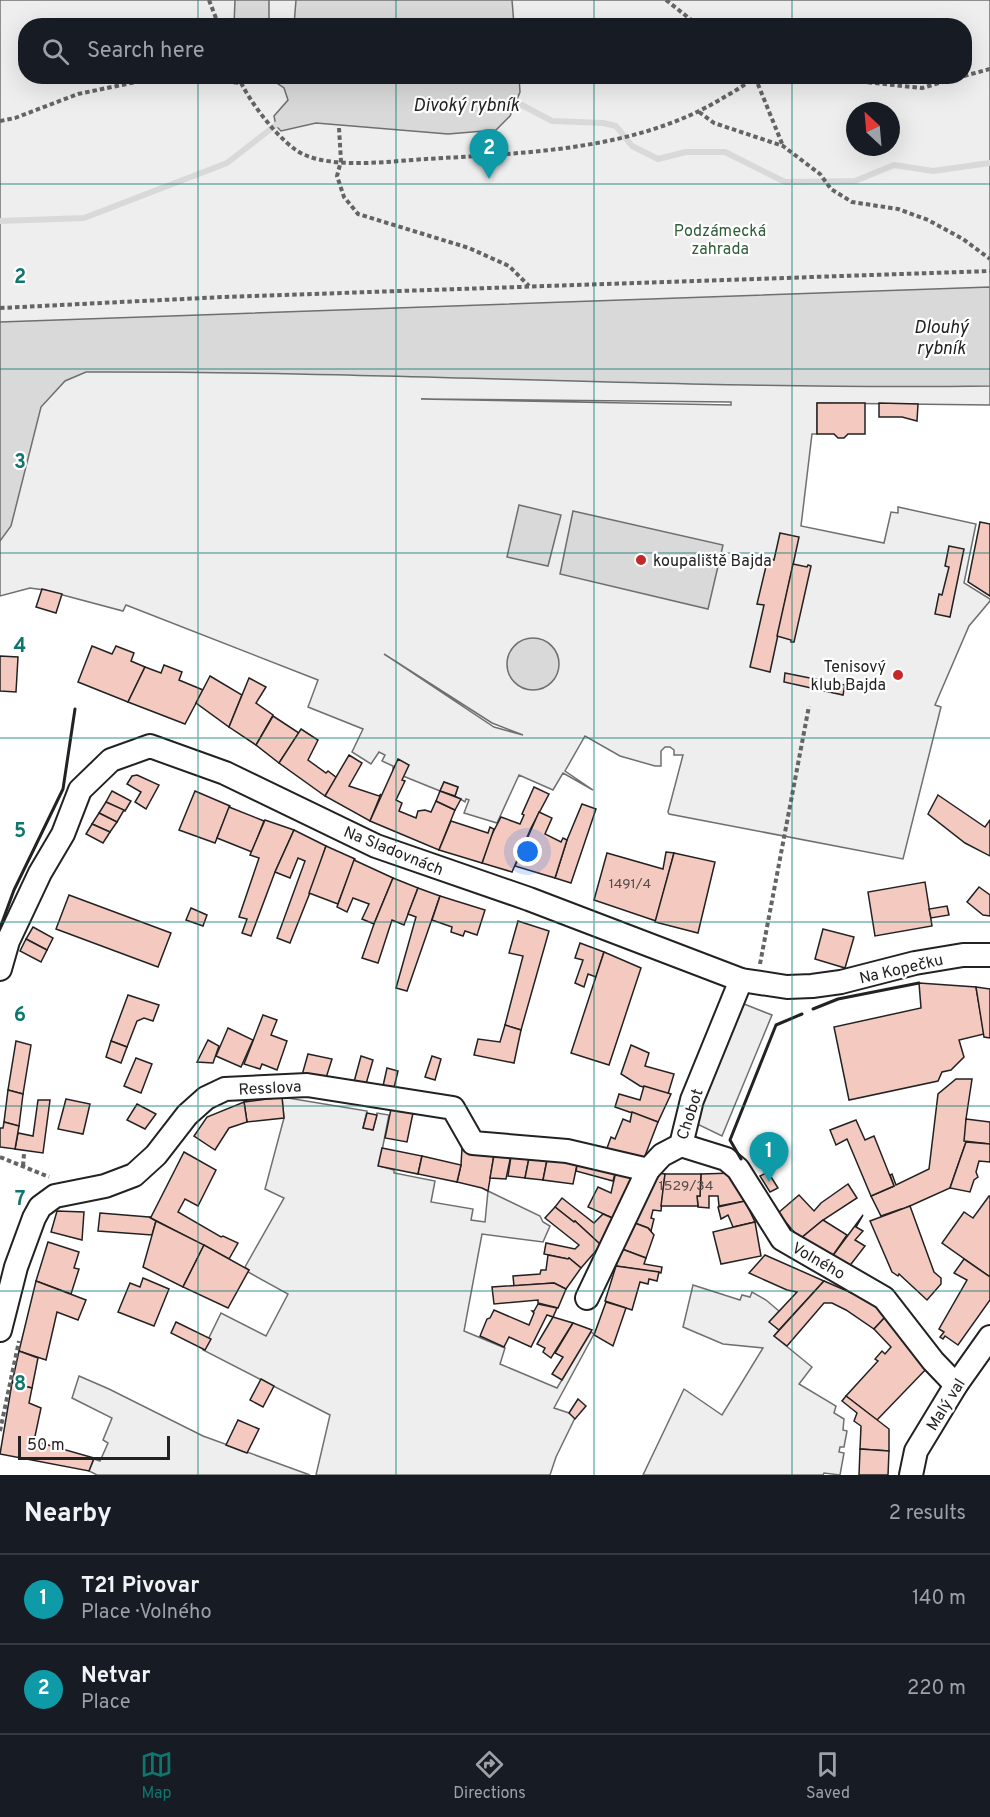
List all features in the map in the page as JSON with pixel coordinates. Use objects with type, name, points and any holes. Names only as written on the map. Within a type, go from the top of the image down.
[{"type":"street","name":"Na Sladovnách","points":[[0,969],[8,941],[40,873],[63,834],[80,790],[111,760],[150,746],[225,773],[376,846],[529,899],[749,982],[786,987],[812,986]]},
{"type":"street","name":"Na Kopečku","points":[[812,986],[841,982],[944,958],[990,955]]},
{"type":"street","name":"Chobot","points":[[587,1298],[648,1170],[662,1155],[681,1145],[692,1100],[749,982]]},
{"type":"street","name":"Resslova","points":[[10,1332],[16,1267],[40,1207],[55,1196],[105,1186],[134,1175],[156,1155],[187,1115],[206,1098],[225,1089],[307,1085],[453,1108],[472,1143],[567,1151],[648,1170]]},
{"type":"street","name":"Volného","points":[[681,1145],[726,1159],[738,1169],[782,1239],[884,1298],[933,1361],[956,1385]]},
{"type":"street","name":"Malý val","points":[[911,1475],[916,1451],[956,1385],[990,1337]]},
{"type":"path","points":[[209,0],[216,18]]},
{"type":"path","points":[[666,0],[689,18]]},
{"type":"path","points":[[972,74],[990,69]]},
{"type":"path","points":[[0,121],[15,118],[78,94],[126,84]]},
{"type":"path","points":[[242,84],[276,134],[303,154],[321,160],[360,163],[528,153],[617,138],[673,123],[699,112],[744,84]]},
{"type":"path","points":[[758,84],[783,146]]},
{"type":"path","points":[[884,84],[922,88],[936,84]]},
{"type":"path","points":[[699,112],[714,123],[783,146],[820,174],[831,189],[852,201],[898,209],[928,220],[963,239],[990,259]]},
{"type":"path","points":[[339,128],[340,161],[337,176],[344,197],[358,214],[469,248],[508,266],[530,287]]},
{"type":"path","points":[[0,308],[223,297],[990,271]]},
{"type":"path","points":[[749,982],[808,706]]},
{"type":"path","points":[[23,1166],[24,1154]]},
{"type":"path","points":[[0,1157],[57,1180]]},
{"type":"path","points":[[0,1431],[10,1332]]},
{"type":"green space","name":"Podzámecká zahrada","points":[[0,0],[990,0],[990,405],[817,403],[817,434],[812,434],[801,526],[884,543],[891,512],[898,513],[898,507],[976,524],[964,583],[990,601],[969,626],[935,705],[941,707],[903,859],[669,814],[683,755],[674,755],[674,750],[665,747],[661,751],[661,766],[655,766],[620,756],[585,736],[565,771],[593,790],[563,773],[553,790],[519,775],[497,823],[464,813],[469,800],[466,799],[465,802],[455,796],[458,787],[444,782],[440,791],[403,776],[408,765],[398,760],[393,770],[393,766],[382,761],[385,755],[379,752],[371,764],[352,752],[363,729],[308,707],[318,680],[126,605],[123,611],[30,588],[0,596]],"holes":[[[421,399],[731,402],[731,405]],[[384,654],[492,723],[523,735],[494,727]]]},
{"type":"green space","points":[[744,1004],[772,1015],[722,1136],[695,1123]]},
{"type":"green space","points":[[282,1097],[367,1111],[363,1128],[373,1130],[377,1113],[389,1115],[379,1166],[394,1170],[394,1173],[435,1181],[431,1202],[473,1209],[471,1220],[485,1222],[488,1191],[540,1216],[543,1222],[550,1226],[543,1242],[482,1234],[464,1331],[505,1348],[500,1364],[557,1388],[591,1332],[594,1334],[554,1408],[569,1413],[575,1418],[550,1475],[316,1475],[330,1415],[203,1350],[221,1313],[266,1336],[288,1294],[248,1272],[249,1270],[245,1267],[284,1198],[265,1189],[284,1118]]},
{"type":"green space","points":[[693,1285],[740,1300],[742,1295],[750,1297],[752,1292],[779,1311],[770,1322],[779,1330],[774,1336],[812,1367],[799,1384],[836,1406],[834,1413],[844,1419],[843,1430],[847,1431],[844,1447],[840,1447],[839,1452],[844,1453],[840,1475],[824,1473],[823,1475],[643,1475],[684,1389],[722,1415],[763,1348],[723,1344],[683,1327]]},
{"type":"green space","points":[[79,1376],[203,1436],[310,1475],[97,1475],[89,1471],[94,1459],[100,1461],[108,1443],[103,1440],[112,1418],[72,1398]]},
{"type":"water","points":[[235,0],[269,0],[269,18],[234,18]]},
{"type":"water","points":[[296,0],[512,0],[513,18],[295,18]]},
{"type":"water","name":"Divoký rybník","points":[[278,84],[519,84],[520,92],[510,116],[496,130],[448,134],[316,123],[281,131],[276,126],[274,116],[288,100],[284,88]]},
{"type":"water","name":"Dlouhý rybník","points":[[990,287],[990,386],[877,387],[312,374],[86,372],[65,381],[41,407],[11,526],[0,541],[0,322]]},
{"type":"water","points":[[519,505],[561,515],[548,566],[507,557]]},
{"type":"water","name":"koupaliště Bajda","points":[[573,511],[723,545],[708,609],[560,574]]},
{"type":"water","points":[[528,638],[538,638],[547,642],[555,650],[559,664],[555,678],[547,686],[538,690],[528,690],[519,686],[511,678],[507,669],[507,659],[511,650],[519,642]]},
{"type":"building","points":[[817,403],[865,403],[865,434],[848,434],[844,438],[838,438],[834,434],[817,434]]},
{"type":"building","points":[[879,403],[918,404],[917,421],[902,417],[879,417]]},
{"type":"building","points":[[980,522],[990,524],[990,596],[968,582]]},
{"type":"building","points":[[780,533],[799,537],[770,672],[750,667],[764,605],[757,604],[768,558],[774,560]]},
{"type":"building","points":[[949,546],[964,549],[950,617],[935,614],[939,594],[942,595],[949,567],[945,566]]},
{"type":"building","points":[[793,564],[811,566],[794,642],[791,642],[791,640],[777,636]]},
{"type":"building","points":[[42,589],[62,594],[56,613],[36,607]]},
{"type":"building","points":[[92,646],[112,654],[116,646],[134,653],[131,661],[145,667],[128,702],[78,682]]},
{"type":"building","points":[[0,656],[18,657],[16,692],[0,691]]},
{"type":"building","points":[[164,665],[182,672],[179,680],[203,690],[185,724],[128,702],[145,667],[161,673]]},
{"type":"building","points":[[785,673],[845,685],[843,695],[784,682]]},
{"type":"building","points":[[210,676],[242,695],[229,727],[196,703]]},
{"type":"building","points":[[249,678],[266,687],[256,703],[273,715],[256,745],[229,727]]},
{"type":"building","points":[[273,716],[299,733],[279,763],[256,745]]},
{"type":"building","points":[[301,729],[318,740],[308,760],[337,778],[325,796],[279,763]]},
{"type":"building","points":[[349,755],[362,763],[349,786],[379,796],[381,794],[370,821],[325,796]]},
{"type":"building","points":[[398,759],[409,765],[402,780],[405,781],[396,800],[402,803],[399,811],[416,818],[418,811],[431,812],[436,801],[455,810],[439,850],[370,821]]},
{"type":"building","points":[[137,775],[159,785],[146,809],[135,802],[141,792],[127,784],[132,776]]},
{"type":"building","points":[[444,782],[458,787],[455,796],[440,791]]},
{"type":"building","points":[[534,787],[549,794],[512,872],[482,863],[490,838],[501,817],[520,824]]},
{"type":"building","points":[[112,791],[131,801],[125,811],[106,802]]},
{"type":"building","points":[[195,791],[230,806],[215,843],[179,830]]},
{"type":"building","points":[[440,791],[461,799],[455,810],[436,801]]},
{"type":"building","points":[[938,795],[985,827],[990,820],[990,856],[965,843],[928,814]]},
{"type":"building","points":[[106,802],[124,810],[117,822],[99,813]]},
{"type":"building","points":[[582,804],[596,809],[571,883],[555,878]]},
{"type":"building","points":[[229,807],[264,821],[252,852],[217,838]]},
{"type":"building","points":[[539,812],[552,818],[545,834],[561,842],[563,838],[567,840],[555,878],[515,866]]},
{"type":"building","points":[[99,813],[117,822],[110,832],[92,824]]},
{"type":"building","points":[[265,820],[294,830],[275,872],[251,936],[242,933],[247,919],[239,917],[259,858],[250,855]]},
{"type":"building","points":[[451,821],[488,833],[490,827],[494,829],[482,863],[439,850]]},
{"type":"building","points":[[92,824],[110,832],[103,843],[86,834]]},
{"type":"building","points":[[294,830],[326,846],[290,943],[277,938],[305,861],[298,858],[290,878],[275,872]]},
{"type":"building","points":[[326,846],[355,859],[338,904],[309,893]]},
{"type":"building","points":[[666,852],[674,853],[656,921],[594,900],[607,853],[663,869]]},
{"type":"building","points":[[674,853],[715,862],[698,933],[655,922]]},
{"type":"building","points":[[354,860],[393,878],[374,924],[362,919],[369,904],[353,898],[347,912],[337,907]]},
{"type":"building","points":[[393,878],[418,888],[404,925],[392,920],[378,963],[362,958]]},
{"type":"building","points":[[925,882],[932,926],[875,936],[868,892]]},
{"type":"building","points":[[979,887],[990,895],[990,916],[983,915],[967,902]]},
{"type":"building","points":[[418,888],[440,896],[407,991],[396,988],[416,917],[408,914]]},
{"type":"building","points":[[69,895],[171,933],[158,967],[56,929]]},
{"type":"building","points":[[440,896],[485,910],[477,935],[465,931],[463,936],[451,932],[452,927],[432,920]]},
{"type":"building","points":[[947,906],[949,915],[931,918],[929,909]]},
{"type":"building","points":[[191,908],[207,915],[203,926],[186,920]]},
{"type":"building","points":[[518,921],[549,931],[521,1030],[505,1025],[523,956],[509,953]]},
{"type":"building","points":[[33,927],[53,938],[47,950],[26,939]]},
{"type":"building","points":[[823,929],[854,937],[845,968],[815,959]]},
{"type":"building","points":[[26,939],[47,950],[41,962],[20,951]]},
{"type":"building","points":[[580,943],[604,952],[596,977],[588,974],[584,987],[575,983],[583,960],[575,958]]},
{"type":"building","points":[[604,952],[641,968],[609,1065],[571,1053]]},
{"type":"building","points":[[919,983],[976,987],[984,1034],[959,1040],[964,1057],[951,1070],[942,1072],[938,1081],[849,1100],[834,1027],[921,1008]]},
{"type":"building","points":[[976,987],[990,989],[990,1038],[984,1037]]},
{"type":"building","points":[[128,995],[159,1005],[153,1021],[144,1018],[137,1021],[127,1047],[111,1041]]},
{"type":"building","points":[[263,1015],[277,1020],[271,1035],[287,1041],[277,1070],[262,1064],[260,1069],[244,1064]]},
{"type":"building","points":[[505,1025],[521,1030],[514,1063],[474,1055],[478,1039],[500,1042]]},
{"type":"building","points":[[228,1028],[253,1040],[241,1067],[216,1056]]},
{"type":"building","points":[[208,1040],[219,1046],[213,1063],[197,1062]]},
{"type":"building","points":[[16,1041],[31,1045],[23,1094],[8,1090]]},
{"type":"building","points":[[111,1041],[127,1047],[121,1063],[106,1057]]},
{"type":"building","points":[[631,1045],[649,1053],[645,1066],[674,1074],[668,1094],[640,1086],[621,1074]]},
{"type":"building","points":[[308,1054],[332,1059],[326,1078],[302,1075]]},
{"type":"building","points":[[361,1056],[373,1060],[366,1084],[354,1082]]},
{"type":"building","points":[[432,1056],[441,1059],[435,1080],[425,1077]]},
{"type":"building","points":[[136,1058],[152,1064],[141,1093],[124,1086]]},
{"type":"building","points":[[387,1068],[398,1071],[394,1088],[383,1086]]},
{"type":"building","points":[[956,1079],[972,1079],[966,1119],[966,1142],[950,1188],[901,1210],[881,1216],[871,1196],[894,1186],[890,1175],[892,1174],[896,1185],[929,1169],[938,1094]]},
{"type":"building","points":[[644,1086],[671,1094],[658,1122],[615,1107],[619,1094],[640,1100]]},
{"type":"building","points":[[8,1090],[23,1094],[19,1126],[4,1122]]},
{"type":"building","points":[[282,1097],[284,1118],[247,1122],[244,1102]]},
{"type":"building","points":[[66,1099],[90,1104],[83,1134],[58,1129]]},
{"type":"building","points":[[38,1100],[50,1100],[43,1153],[15,1149],[18,1133],[33,1136]]},
{"type":"building","points":[[244,1102],[247,1122],[229,1128],[215,1150],[194,1136],[207,1117]]},
{"type":"building","points":[[137,1104],[156,1114],[145,1129],[127,1120]]},
{"type":"building","points":[[391,1109],[413,1113],[407,1142],[385,1138]]},
{"type":"building","points":[[632,1112],[658,1122],[643,1161],[606,1151],[611,1137],[615,1139],[623,1119],[630,1122]]},
{"type":"building","points":[[367,1113],[377,1115],[373,1130],[363,1128]]},
{"type":"building","points":[[966,1119],[990,1122],[990,1144],[964,1141]]},
{"type":"building","points":[[856,1120],[865,1140],[874,1136],[894,1186],[871,1196],[847,1139],[836,1145],[830,1130]]},
{"type":"building","points":[[4,1122],[19,1126],[15,1149],[0,1147],[0,1128],[3,1128]]},
{"type":"building","points":[[966,1142],[990,1144],[990,1162],[979,1161],[976,1172],[978,1177],[974,1180],[970,1192],[950,1188]]},
{"type":"building","points":[[382,1148],[422,1156],[418,1174],[378,1166]]},
{"type":"building","points":[[462,1148],[495,1149],[488,1191],[457,1182]]},
{"type":"building","points":[[495,1149],[512,1150],[506,1179],[490,1178]]},
{"type":"building","points":[[512,1150],[530,1153],[525,1178],[508,1176]]},
{"type":"building","points":[[184,1152],[216,1170],[198,1206],[185,1199],[178,1212],[221,1237],[238,1243],[229,1259],[149,1217]]},
{"type":"building","points":[[530,1153],[548,1155],[543,1180],[525,1178]]},
{"type":"building","points":[[548,1155],[578,1160],[573,1184],[543,1180]]},
{"type":"building","points":[[422,1156],[461,1165],[457,1182],[418,1174]]},
{"type":"building","points":[[578,1160],[617,1167],[613,1181],[576,1171]]},
{"type":"building","points":[[617,1167],[635,1177],[617,1220],[588,1207],[598,1187],[611,1193]]},
{"type":"building","points":[[650,1172],[665,1174],[661,1211],[653,1210],[651,1218],[654,1219],[651,1231],[632,1222]]},
{"type":"building","points":[[768,1172],[778,1188],[770,1192],[760,1176]]},
{"type":"building","points":[[734,1173],[745,1201],[719,1206],[718,1196],[709,1196],[709,1208],[698,1207],[697,1196],[700,1196],[701,1174]]},
{"type":"building","points":[[665,1174],[701,1174],[700,1196],[697,1196],[698,1206],[661,1206]]},
{"type":"building","points":[[848,1184],[857,1198],[823,1220],[800,1239],[778,1213],[799,1195],[814,1211],[821,1203]]},
{"type":"building","points":[[989,1196],[990,1277],[942,1243],[964,1212],[973,1218]]},
{"type":"building","points":[[562,1198],[594,1223],[603,1214],[617,1220],[601,1245],[575,1221],[555,1207]]},
{"type":"building","points":[[745,1201],[755,1222],[733,1227],[728,1215],[721,1219],[718,1207]]},
{"type":"building","points":[[910,1206],[934,1272],[941,1278],[941,1284],[927,1300],[899,1274],[898,1276],[892,1272],[870,1221]]},
{"type":"building","points":[[555,1207],[575,1221],[601,1245],[581,1268],[569,1258],[544,1254],[546,1243],[575,1249],[579,1245],[545,1218]]},
{"type":"building","points":[[57,1211],[84,1212],[82,1240],[51,1232]]},
{"type":"building","points":[[100,1213],[149,1217],[156,1221],[152,1235],[98,1231]]},
{"type":"building","points":[[863,1215],[856,1227],[863,1231],[855,1240],[865,1246],[848,1268],[831,1258]]},
{"type":"building","points":[[823,1220],[847,1235],[831,1258],[800,1239]]},
{"type":"building","points":[[156,1221],[204,1245],[183,1287],[143,1267]]},
{"type":"building","points":[[632,1222],[648,1228],[654,1235],[646,1258],[622,1249]]},
{"type":"building","points":[[755,1222],[761,1256],[721,1264],[713,1232]]},
{"type":"building","points":[[48,1242],[79,1252],[74,1268],[79,1269],[71,1294],[36,1281]]},
{"type":"building","points":[[204,1245],[249,1270],[228,1308],[183,1287]]},
{"type":"building","points":[[622,1249],[646,1258],[644,1264],[662,1267],[661,1273],[616,1266]]},
{"type":"building","points":[[548,1255],[569,1258],[581,1268],[566,1289],[554,1283],[514,1286],[513,1276],[540,1274],[541,1270],[546,1270]]},
{"type":"building","points":[[765,1255],[824,1281],[779,1330],[769,1322],[797,1292],[787,1290],[749,1273]]},
{"type":"building","points":[[964,1259],[990,1277],[990,1300],[958,1345],[945,1336],[943,1339],[940,1337],[944,1332],[939,1329],[967,1280],[954,1273]]},
{"type":"building","points":[[616,1266],[659,1272],[657,1281],[649,1279],[648,1284],[640,1282],[632,1310],[605,1301]]},
{"type":"building","points":[[143,1278],[169,1289],[154,1326],[118,1312],[130,1283],[140,1287]]},
{"type":"building","points":[[36,1281],[86,1300],[78,1320],[57,1312],[46,1360],[19,1351]]},
{"type":"building","points":[[824,1281],[875,1303],[887,1315],[874,1329],[846,1310],[832,1303],[824,1303],[787,1346],[774,1336]]},
{"type":"building","points":[[554,1283],[566,1289],[558,1308],[538,1303],[538,1300],[494,1304],[492,1287]]},
{"type":"building","points":[[606,1302],[626,1308],[613,1346],[594,1335]]},
{"type":"building","points":[[538,1304],[557,1308],[553,1317],[547,1315],[531,1347],[509,1337],[504,1347],[480,1336],[487,1319],[494,1310],[529,1325],[534,1313],[532,1311]]},
{"type":"building","points":[[887,1315],[930,1365],[877,1420],[846,1396],[878,1361],[875,1359],[882,1351],[885,1354],[891,1347],[874,1329]]},
{"type":"building","points":[[553,1317],[573,1323],[551,1358],[543,1352],[545,1348],[537,1344]]},
{"type":"building","points":[[176,1322],[211,1339],[205,1350],[171,1333]]},
{"type":"building","points":[[573,1323],[592,1330],[562,1380],[552,1374],[563,1357],[555,1353]]},
{"type":"building","points":[[19,1351],[38,1358],[32,1388],[12,1383]]},
{"type":"building","points":[[261,1379],[274,1386],[263,1407],[250,1400]]},
{"type":"building","points":[[12,1383],[32,1388],[29,1403],[41,1408],[34,1441],[94,1458],[89,1471],[0,1454]]},
{"type":"building","points":[[846,1396],[889,1429],[889,1451],[860,1449],[861,1426],[854,1421],[857,1413],[842,1401]]},
{"type":"building","points":[[578,1399],[586,1406],[575,1419],[569,1413]]},
{"type":"building","points":[[238,1420],[259,1429],[247,1453],[226,1445]]},
{"type":"building","points":[[860,1449],[889,1451],[888,1475],[859,1475]]},
{"type":"waterway","points":[[516,102],[552,121],[603,123],[616,126],[632,146],[658,159],[686,152],[725,152],[785,182],[855,181],[894,165],[933,171],[990,163]]},
{"type":"waterway","points":[[0,221],[84,218],[227,163],[281,121]]},
{"type":"wall","points":[[0,928],[14,890],[63,789],[75,709]]},
{"type":"wall","points":[[813,1009],[838,999],[919,983]]},
{"type":"wall","points":[[741,1159],[730,1140],[776,1025],[802,1014]]},
{"type":"place","name":"Netvar","points":[[489,179]]},
{"type":"place","name":"koupaliště Bajda","points":[[641,560]]},
{"type":"place","name":"Tenisový klub Bajda","points":[[898,675]]},
{"type":"place","name":"T21 Pivovar","points":[[769,1182]]}]
